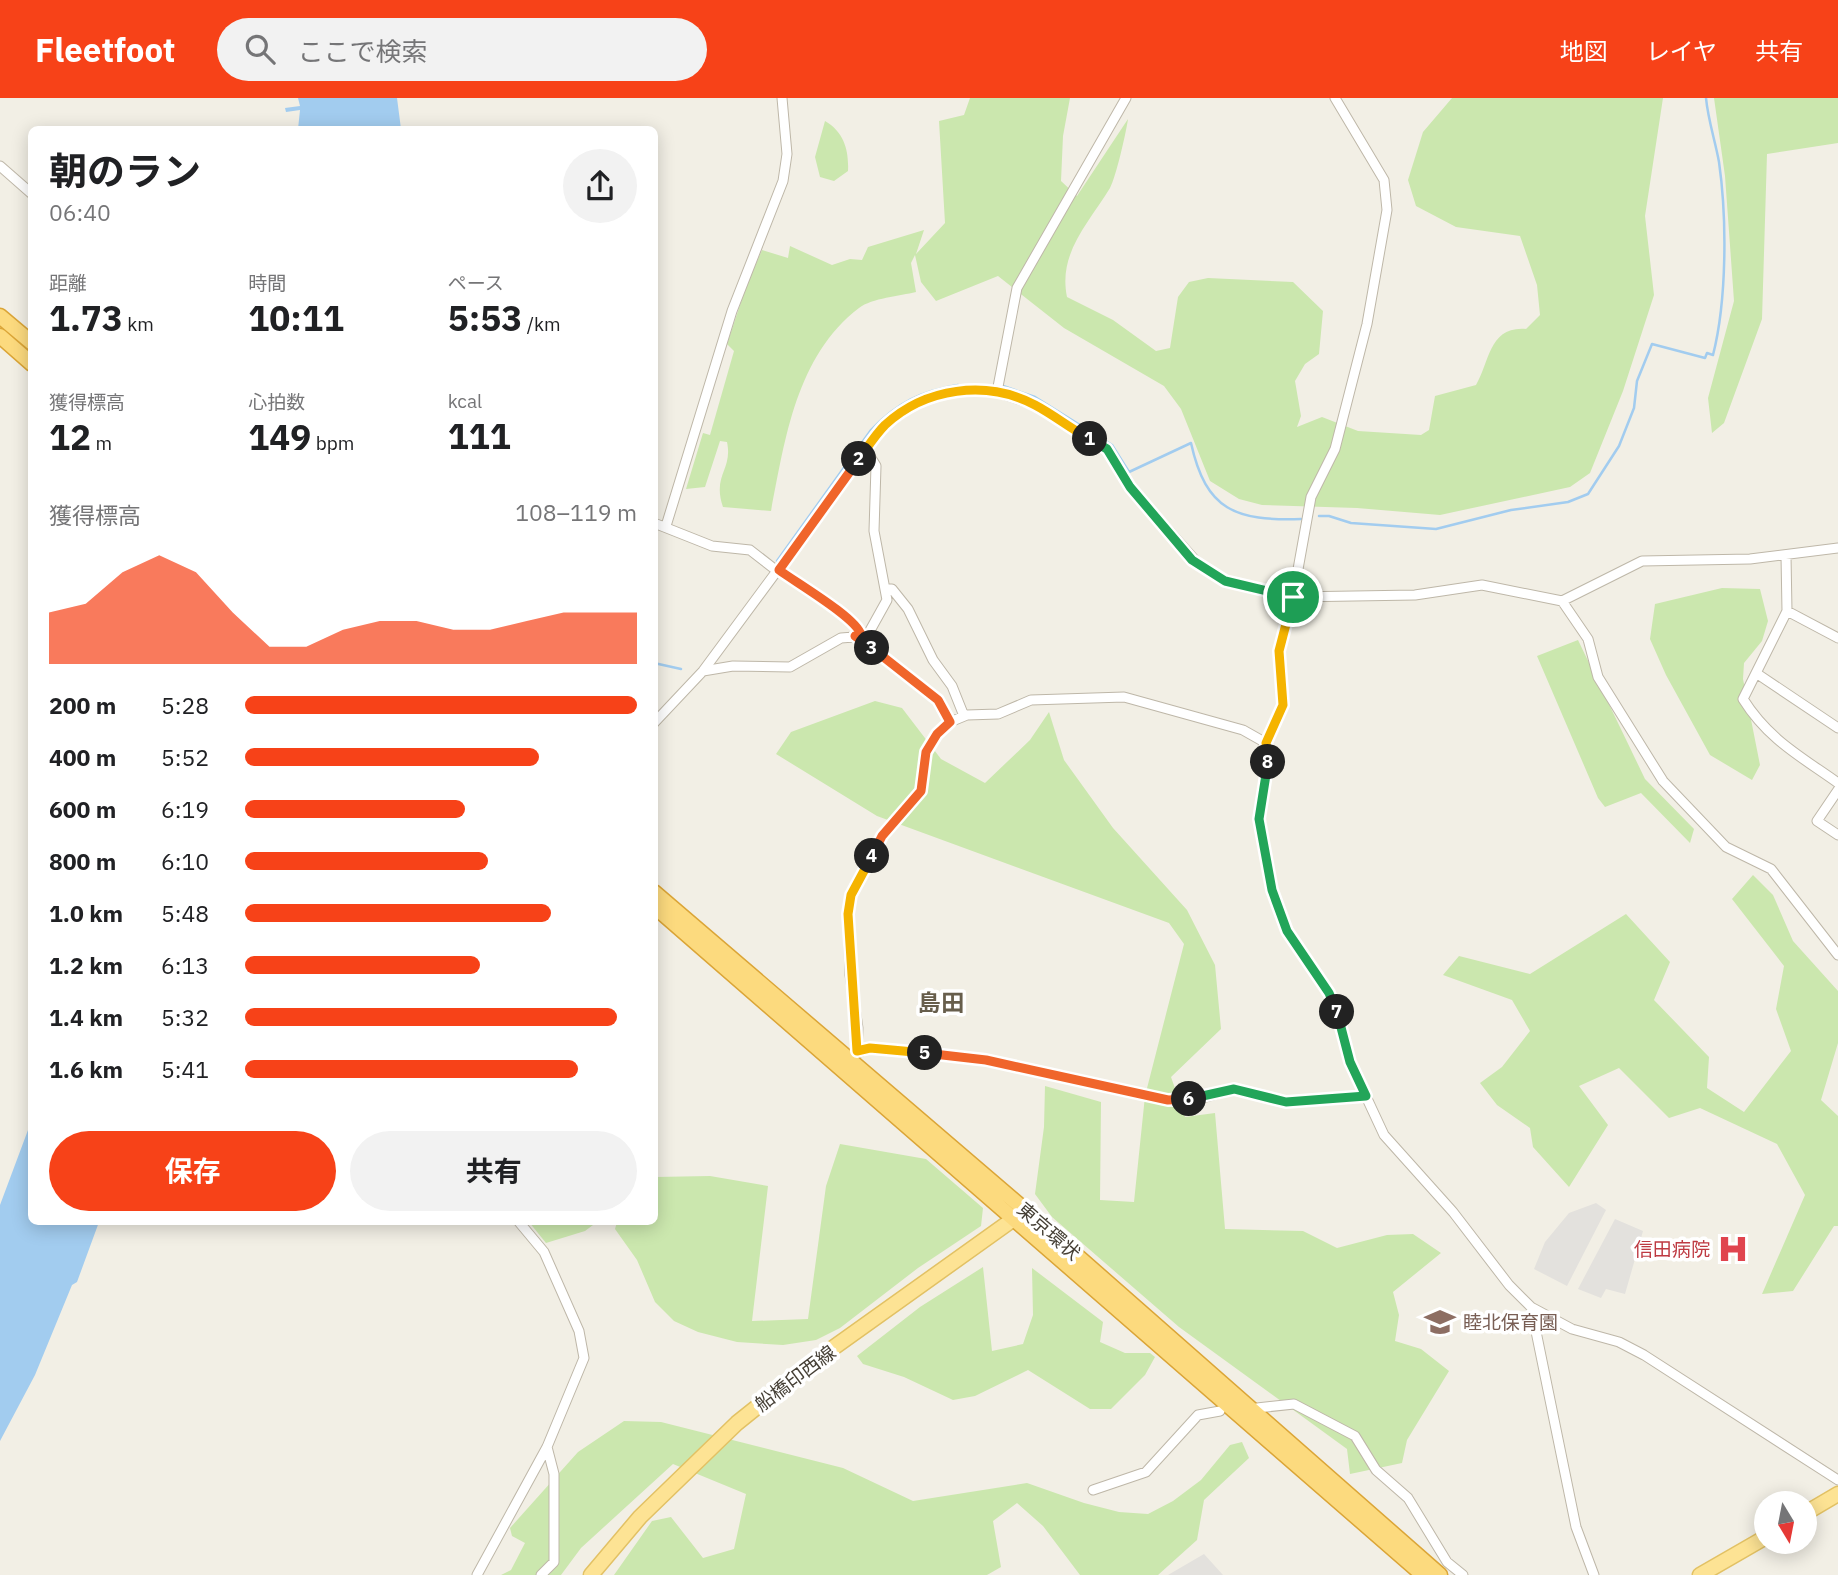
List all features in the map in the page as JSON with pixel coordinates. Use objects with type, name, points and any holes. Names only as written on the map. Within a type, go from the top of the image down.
[{"type":"highway","points":[[0,316],[28,340]]},
{"type":"highway","points":[[0,337],[28,361]]},
{"type":"highway","name":"東京環状","points":[[658,896],[750,983],[852,1055],[861,1078],[1013,1222],[1423,1575]]},
{"type":"highway","name":"東京環状","points":[[658,909],[1025,1210],[1440,1575]]},
{"type":"main road","name":"船橋印西線","points":[[591,1575],[640,1517],[705,1452],[774,1393],[1013,1222],[1025,1210]]},
{"type":"main road","points":[[1817,1506],[1838,1494]]},
{"type":"main road","points":[[1700,1575],[1754,1543]]},
{"type":"street","points":[[666,526],[732,311],[783,181],[787,154],[782,98]]},
{"type":"street","points":[[998,392],[1017,288],[1126,98]]},
{"type":"street","points":[[1335,98],[1384,180],[1387,211],[1367,324],[1335,449],[1311,497],[1293,597],[1279,651],[1283,705],[1266,743],[1268,760],[1259,819],[1272,890],[1287,931],[1329,993],[1340,1019],[1350,1062],[1384,1135],[1453,1212],[1509,1285],[1531,1307],[1572,1329],[1619,1342],[1644,1355],[1838,1480]]},
{"type":"street","points":[[0,166],[28,190]]},
{"type":"street","points":[[658,719],[703,671],[884,426],[918,401],[962,390],[998,392],[1035,405],[1107,449],[1130,487],[1201,567],[1238,585],[1293,597],[1415,595],[1482,585],[1562,601],[1642,561],[1786,556],[1838,548]]},
{"type":"street","points":[[703,671],[733,666],[790,667],[804,662],[841,638],[867,636],[887,600],[887,589],[874,531],[876,466],[866,450]]},
{"type":"street","points":[[658,524],[712,546],[750,550],[847,619],[860,630],[858,635]]},
{"type":"street","points":[[1786,556],[1787,611],[1743,699],[1766,732],[1838,783]]},
{"type":"street","points":[[887,589],[892,589],[908,608],[933,660],[952,686],[964,716]]},
{"type":"street","points":[[1562,601],[1588,639],[1598,677],[1663,781],[1726,847],[1772,869],[1838,955]]},
{"type":"street","points":[[1787,611],[1838,638]]},
{"type":"street","points":[[858,635],[938,700],[950,722]]},
{"type":"street","points":[[1756,673],[1838,728]]},
{"type":"street","points":[[1266,743],[1243,730],[1124,697],[1031,701],[998,714],[964,716],[950,722],[937,734],[926,752],[921,791],[882,836],[851,895],[848,914],[850,975],[858,1028],[852,1055],[883,1049],[986,1060],[1168,1100],[1199,1099],[1234,1089],[1286,1102],[1366,1096]]},
{"type":"street","points":[[1838,790],[1817,821],[1838,835]]},
{"type":"street","points":[[477,1575],[547,1447],[581,1371],[583,1346],[544,1252],[522,1225]]},
{"type":"street","points":[[1531,1307],[1576,1527],[1594,1575]]},
{"type":"street","points":[[1258,1408],[1294,1404],[1355,1436],[1376,1470],[1408,1498],[1447,1562],[1463,1575]]},
{"type":"street","points":[[1093,1490],[1146,1472],[1198,1415],[1220,1411]]},
{"type":"street","points":[[541,1575],[554,1562],[554,1474],[547,1447]]},
{"type":"green space","points":[[970,98],[1070,98],[1063,136],[1061,181],[1077,196],[1128,119],[1110,188],[1084,227],[1071,253],[1065,281],[1067,297],[1113,320],[1156,351],[1170,348],[1178,297],[1189,282],[1208,278],[1293,282],[1323,311],[1319,354],[1305,364],[1295,381],[1301,416],[1297,427],[1322,417],[1358,431],[1421,435],[1429,430],[1435,396],[1476,385],[1498,339],[1505,333],[1526,329],[1540,315],[1537,285],[1520,236],[1456,227],[1416,206],[1408,180],[1423,132],[1452,98],[1663,98],[1645,216],[1654,295],[1623,391],[1590,473],[1570,487],[1440,515],[1357,508],[1262,505],[1239,499],[1210,481],[1181,409],[1164,386],[1064,328],[998,276],[936,301],[921,282],[915,255],[911,263],[916,292],[879,300],[859,308],[838,328],[821,350],[807,375],[788,428],[771,511],[723,507],[720,487],[727,459],[727,442],[720,441],[705,487],[686,489],[703,433],[710,435],[734,351],[727,344],[747,284],[762,250],[788,258],[790,246],[832,265],[850,259],[862,260],[868,247],[924,230],[916,254],[945,223],[939,121],[964,115]]},
{"type":"green space","points":[[1714,98],[1838,98],[1838,143],[1767,154],[1762,319],[1724,423],[1712,433],[1708,398],[1734,301],[1725,176]]},
{"type":"green space","points":[[825,121],[841,136],[848,156],[848,171],[834,181],[820,177],[815,157]]},
{"type":"green space","points":[[1722,588],[1760,589],[1768,621],[1762,641],[1744,663],[1743,679],[1760,765],[1752,780],[1710,755],[1666,675],[1650,639],[1655,604]]},
{"type":"green space","points":[[1578,640],[1645,779],[1694,829],[1690,843],[1641,793],[1605,807],[1598,798],[1537,656]]},
{"type":"green space","points":[[875,701],[902,708],[941,759],[985,783],[1030,740],[1049,712],[1064,760],[1113,828],[1187,910],[1215,965],[1221,1029],[1171,1077],[1185,1117],[1215,1113],[1225,1229],[1303,1231],[1337,1248],[1387,1235],[1413,1234],[1441,1253],[1393,1292],[1399,1315],[1395,1341],[1421,1349],[1449,1371],[1407,1440],[1402,1463],[1350,1474],[1347,1449],[1179,1327],[1052,1217],[1035,1194],[1044,1127],[1045,1086],[1101,1102],[1100,1200],[1134,1202],[1145,1096],[1184,944],[1169,923],[877,816],[776,754],[791,732]]},
{"type":"green space","points":[[1753,875],[1773,895],[1793,941],[1838,991],[1838,1043],[1821,1100],[1838,1116],[1838,1226],[1834,1226],[1793,1291],[1762,1294],[1805,1195],[1777,1144],[1700,1108],[1669,1118],[1619,1068],[1579,1086],[1608,1125],[1569,1187],[1533,1147],[1530,1128],[1497,1105],[1480,1083],[1502,1067],[1530,1031],[1512,1000],[1443,975],[1459,956],[1530,974],[1626,914],[1670,962],[1654,1000],[1709,1057],[1707,1088],[1744,1112],[1791,1051],[1776,1009],[1784,966],[1732,899]]},
{"type":"green space","points":[[840,1144],[926,1159],[983,1208],[981,1226],[918,1268],[840,1328],[816,1340],[783,1345],[737,1342],[698,1332],[674,1321],[655,1302],[637,1260],[615,1229],[616,1225],[658,1225],[658,1177],[710,1176],[768,1186],[752,1321],[808,1319],[826,1186]]},
{"type":"green space","points":[[531,1225],[593,1225],[585,1231],[546,1243]]},
{"type":"green space","points":[[983,1267],[992,1351],[1023,1344],[1033,1315],[1032,1268],[1103,1322],[1100,1342],[1125,1353],[1150,1353],[1155,1357],[1145,1375],[1111,1409],[1090,1409],[1028,1370],[975,1396],[953,1400],[904,1377],[863,1364],[857,1356],[920,1307]]},
{"type":"green space","points":[[624,1421],[661,1422],[843,1468],[913,1501],[1027,1483],[1119,1512],[1148,1514],[1173,1501],[1201,1480],[1230,1445],[1242,1442],[1249,1458],[1204,1500],[1197,1540],[1158,1575],[1080,1575],[1043,1526],[1017,1503],[993,1521],[1001,1567],[987,1575],[614,1575],[652,1521],[671,1517],[703,1558],[734,1549],[746,1494],[673,1464],[581,1548],[561,1575],[501,1575],[511,1570],[525,1543],[512,1536],[510,1528],[578,1452]]},
{"type":"shaded area","points":[[1596,1203],[1606,1210],[1567,1286],[1534,1269],[1545,1242],[1569,1213]]},
{"type":"shaded area","points":[[1615,1219],[1643,1231],[1625,1294],[1606,1289],[1601,1298],[1578,1289]]},
{"type":"shaded area","points":[[1204,1554],[1223,1575],[1168,1575]]},
{"type":"water","points":[[298,98],[397,98],[401,126],[298,126],[300,110],[286,112],[285,108],[300,106]]},
{"type":"water","points":[[28,1130],[28,1225],[98,1225],[77,1282],[72,1285],[35,1375],[0,1441],[0,1205]]},
{"type":"waterway","points":[[1319,516],[1329,516],[1351,523],[1436,529],[1511,510],[1568,502],[1588,494],[1619,446],[1634,408],[1637,381],[1652,344],[1705,358],[1707,353],[1713,355],[1721,310],[1724,233],[1719,162],[1706,98]]},
{"type":"waterway","points":[[777,561],[871,430],[900,405],[932,391],[958,385]]},
{"type":"waterway","points":[[1003,386],[1035,397],[1112,445],[1129,472],[1191,443],[1205,484],[1227,507],[1258,518],[1301,519]]},
{"type":"waterway","points":[[658,664],[681,669]]},
{"type":"place","name":"信田病院","points":[[1733,1249]]},
{"type":"place","name":"睦北保育園","points":[[1440,1322]]},
{"type":"district","name":"島田","points":[[941,1003]]},
{"type":"route","points":[[962,390],[998,392],[1035,405],[1107,449],[1130,487],[1201,567],[1225,581],[1293,597],[1279,651],[1283,705],[1266,743],[1268,760],[1259,819],[1272,890],[1283,924],[1329,993],[1340,1019],[1350,1062],[1366,1096],[1286,1102],[1234,1089],[1215,1092],[1199,1099],[1168,1100],[986,1060],[870,1048],[857,1051],[858,1028],[850,975],[848,914],[851,895],[882,836],[921,791],[925,783],[926,752],[937,734],[950,722],[938,700],[855,636],[861,635],[860,630],[779,570],[884,426],[918,401],[962,390]]}]
